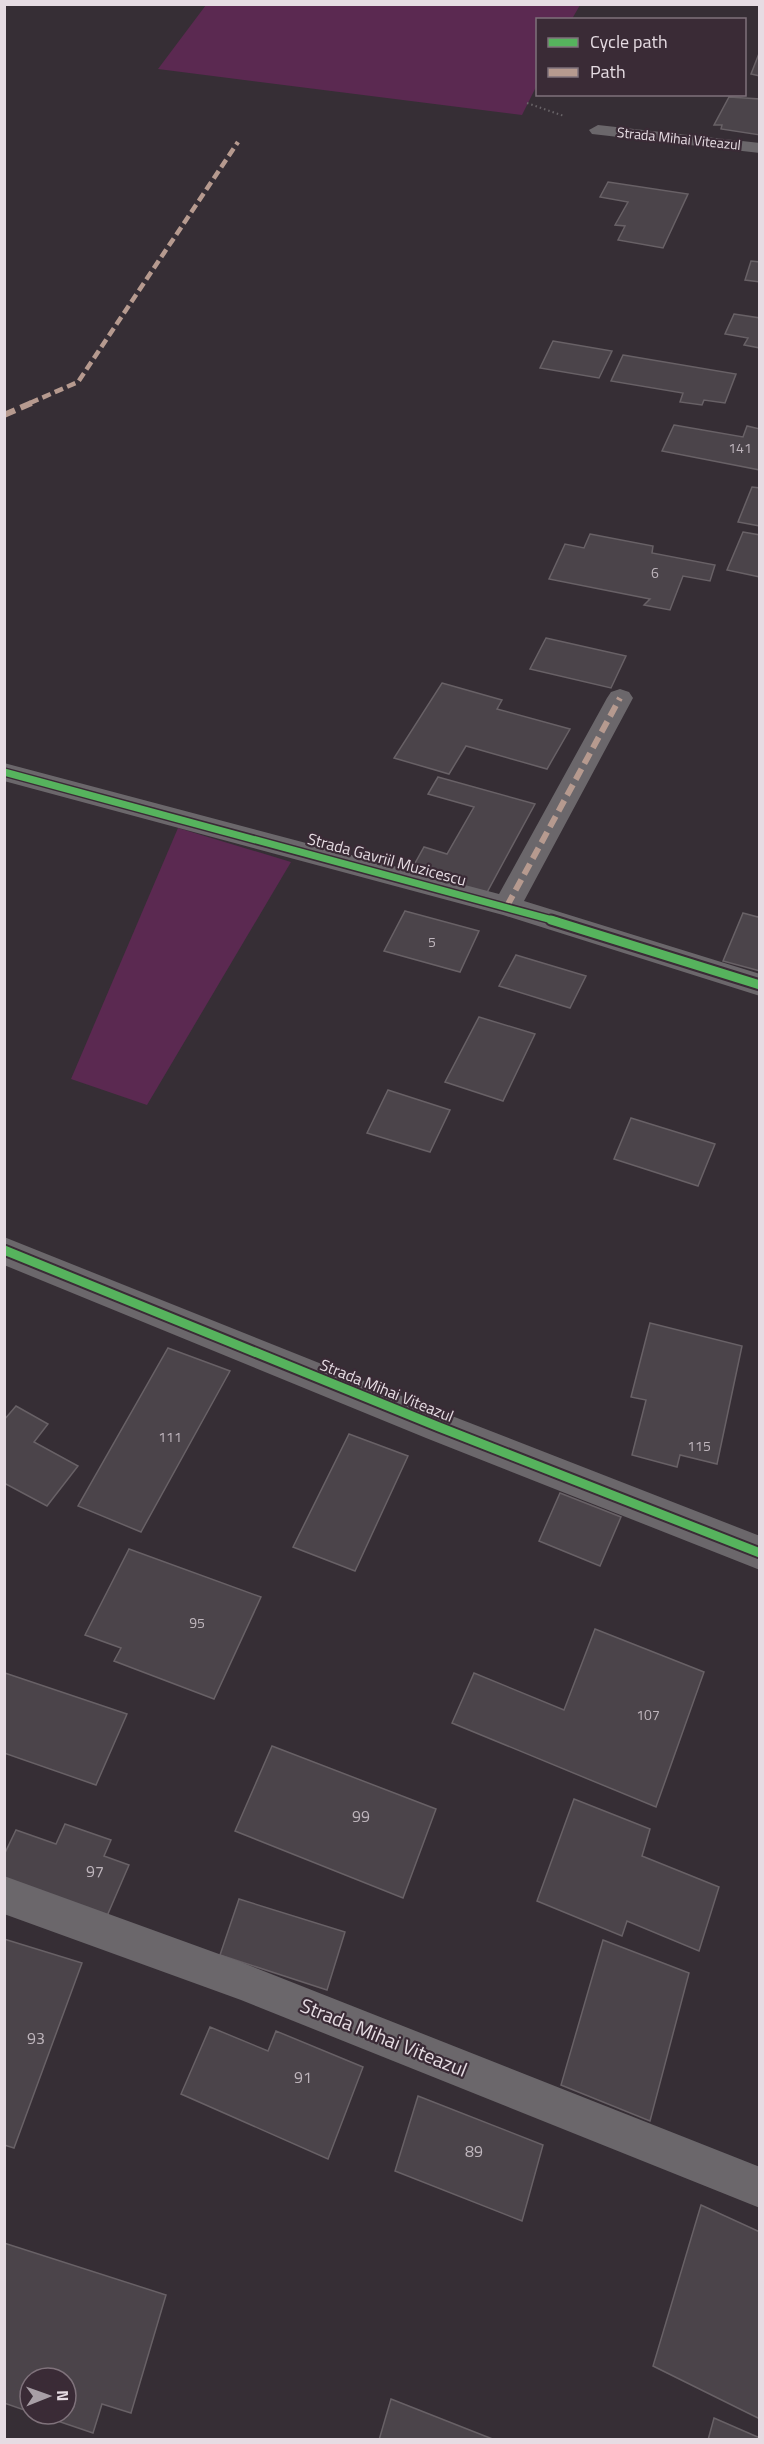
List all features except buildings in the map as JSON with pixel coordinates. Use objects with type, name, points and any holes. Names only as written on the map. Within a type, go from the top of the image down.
[{"type":"street","points":[[507,906],[620,698]]},
{"type":"street","name":"Strada Gavriil Muzicescu","points":[[4,772],[507,906],[759,985]]},
{"type":"street","name":"Strada Mihai Viteazul","points":[[4,1250],[439,1427],[759,1553]]},
{"type":"lane","name":"Strada Mihai Viteazul","points":[[598,130],[759,148]]},
{"type":"lane","name":"Strada Mihai Viteazul","points":[[4,1895],[241,1981],[759,2188]]},
{"type":"shaded area","points":[[206,4],[580,5],[573,18],[536,18],[536,87],[522,115],[158,69]]},
{"type":"shaded area","points":[[178,828],[291,862],[147,1105],[71,1079]]},
{"type":"marked path","points":[[4,415],[78,382],[238,142]]},
{"type":"marked path","points":[[507,906],[620,698]]},
{"type":"cycle path","points":[[4,772],[507,906],[760,985]]},
{"type":"cycle path","points":[[4,1250],[439,1427],[760,1553]]}]
